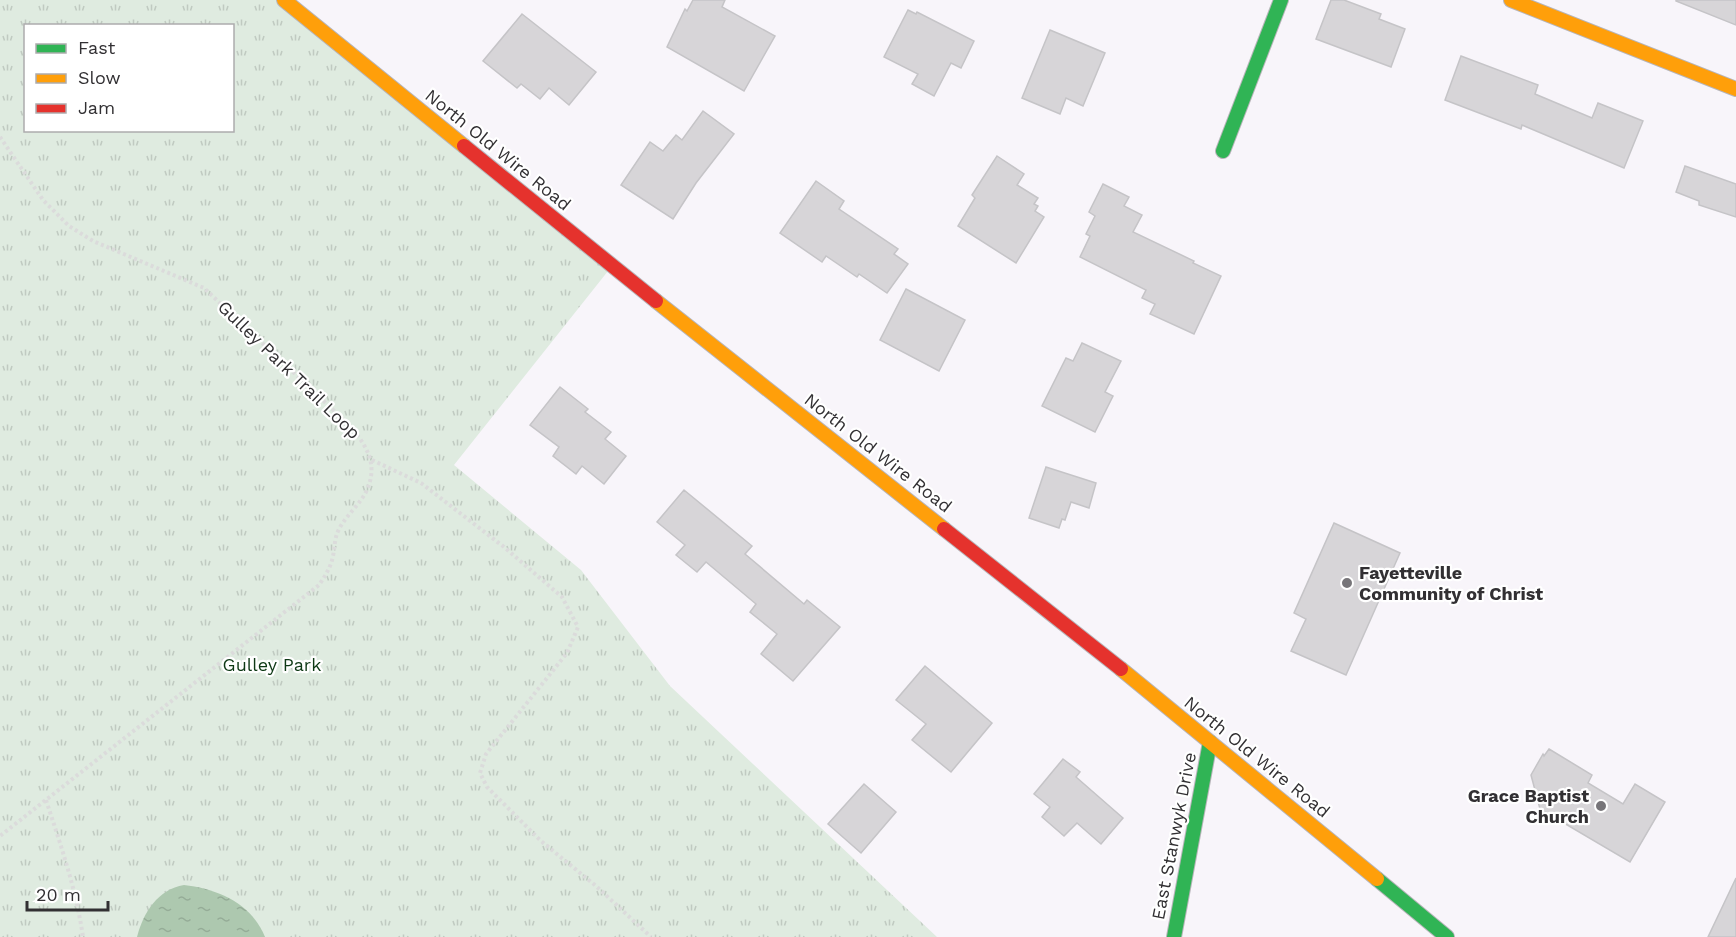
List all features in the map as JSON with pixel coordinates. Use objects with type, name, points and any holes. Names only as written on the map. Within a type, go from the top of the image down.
[{"type":"street","name":"North Old Wire Road","points":[[284,0],[632,282],[1210,741],[1447,937]]},
{"type":"street","points":[[1223,151],[1281,0]]},
{"type":"street","points":[[1511,0],[1736,89]]},
{"type":"street","name":"East Stanwyk Drive","points":[[1174,937],[1210,741]]},
{"type":"path","name":"Gulley Park Trail Loop","points":[[0,136],[42,200],[69,226],[93,241],[204,288],[346,422],[363,440],[371,459],[371,475],[366,492],[340,528],[335,539],[334,556],[319,585],[0,836]]},
{"type":"path","points":[[371,459],[421,483],[504,547],[562,597],[578,627],[567,653],[486,754],[480,773],[487,787],[541,841],[596,886],[651,937]]},
{"type":"path","points":[[46,800],[69,869],[83,937]]},
{"type":"green space","name":"Gulley Park","points":[[0,0],[284,0],[612,266],[454,465],[581,570],[670,686],[937,937],[0,937]]},
{"type":"water","points":[[184,885],[209,890],[232,900],[251,915],[265,937],[137,937],[143,919],[153,903],[167,891]]},
{"type":"building","points":[[693,0],[725,0],[722,7],[775,36],[744,91],[667,47],[685,9],[687,11]]},
{"type":"building","points":[[1331,0],[1344,0],[1381,14],[1379,19],[1405,29],[1391,67],[1316,39]]},
{"type":"building","points":[[1736,0],[1736,25],[1676,1]]},
{"type":"building","points":[[908,10],[916,14],[917,12],[974,41],[961,68],[951,63],[934,96],[912,84],[918,74],[884,57]]},
{"type":"building","points":[[522,14],[596,72],[569,105],[549,88],[540,99],[521,84],[517,88],[483,61]]},
{"type":"building","points":[[1050,30],[1105,53],[1083,106],[1066,98],[1060,114],[1022,98]]},
{"type":"building","points":[[1461,56],[1538,85],[1535,94],[1592,118],[1598,103],[1643,121],[1624,168],[1522,125],[1521,129],[1445,100]]},
{"type":"building","points":[[703,111],[734,134],[696,183],[673,219],[621,185],[650,142],[663,151],[676,135],[682,140]]},
{"type":"building","points":[[997,156],[1024,174],[1017,185],[1038,198],[1034,204],[1038,206],[1035,211],[1044,217],[1016,263],[958,226],[975,198],[972,195]]},
{"type":"building","points":[[1685,166],[1736,184],[1736,217],[1699,205],[1699,201],[1676,192]]},
{"type":"building","points":[[816,181],[844,201],[839,209],[898,249],[894,254],[908,264],[887,293],[859,274],[857,277],[826,256],[822,262],[780,233]]},
{"type":"building","points":[[1103,184],[1129,197],[1124,206],[1142,215],[1133,232],[1221,276],[1194,334],[1150,314],[1155,304],[1142,298],[1146,290],[1080,257],[1090,236],[1086,234],[1095,216],[1089,212]]},
{"type":"building","points":[[906,289],[965,320],[939,371],[880,340]]},
{"type":"building","points":[[1082,343],[1121,361],[1105,392],[1113,396],[1095,432],[1042,406],[1066,358],[1073,361]]},
{"type":"building","points":[[560,387],[588,409],[585,412],[611,432],[605,439],[626,456],[604,484],[582,466],[576,474],[553,456],[559,447],[530,425]]},
{"type":"building","points":[[1046,467],[1096,483],[1089,508],[1071,502],[1065,520],[1062,519],[1059,528],[1029,518]]},
{"type":"building","points":[[684,490],[752,546],[745,554],[804,604],[807,600],[840,627],[793,681],[761,654],[777,634],[750,612],[756,604],[706,562],[697,572],[676,555],[685,545],[657,522]]},
{"type":"building","name":"Fayetteville Community of Christ","points":[[1334,523],[1400,553],[1346,675],[1291,651],[1306,619],[1294,613]]},
{"type":"building","points":[[925,666],[992,723],[951,772],[912,740],[926,724],[896,700]]},
{"type":"building","name":"Grace Baptist Church","points":[[1549,749],[1592,775],[1588,783],[1623,804],[1635,784],[1665,802],[1630,862],[1540,809],[1531,775],[1543,754],[1544,756]]},
{"type":"building","points":[[1063,759],[1080,772],[1076,777],[1123,818],[1101,844],[1077,823],[1064,836],[1042,817],[1050,807],[1034,794]]},
{"type":"building","points":[[864,784],[896,812],[861,853],[828,824]]},
{"type":"building","points":[[1736,878],[1736,937],[1708,937]]},
{"type":"traffic: fast","points":[[1223,151],[1281,0]]},
{"type":"traffic: fast","points":[[1174,937],[1210,742]]},
{"type":"traffic: fast","points":[[1377,879],[1447,937]]},
{"type":"traffic: slow","points":[[284,0],[464,146]]},
{"type":"traffic: slow","points":[[1511,0],[1736,89]]},
{"type":"traffic: slow","points":[[656,301],[944,529]]},
{"type":"traffic: slow","points":[[1121,669],[1377,879]]},
{"type":"traffic: jam","points":[[464,146],[656,301]]},
{"type":"traffic: jam","points":[[944,529],[1121,669]]},
{"type":"place","name":"Fayetteville Community of Christ","points":[[1347,583]]},
{"type":"place","name":"Grace Baptist Church","points":[[1601,806]]}]
